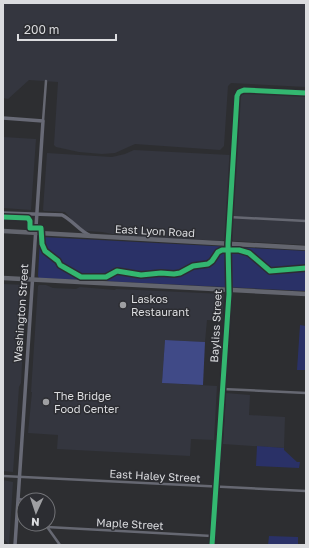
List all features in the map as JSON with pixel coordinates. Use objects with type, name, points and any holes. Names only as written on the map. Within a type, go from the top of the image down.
[{"type":"highway","name":"East Lyon Road","points":[[3,231],[306,248]]},
{"type":"highway","points":[[3,279],[306,294]]},
{"type":"street","name":"Washington Street","points":[[18,492],[46,81]]},
{"type":"street","name":"Bayliss Street","points":[[212,545],[229,291],[229,217],[238,94],[244,90],[306,93]]},
{"type":"street","points":[[3,118],[43,121]]},
{"type":"street","points":[[3,213],[62,215],[79,230],[92,237]]},
{"type":"street","points":[[229,217],[306,221]]},
{"type":"street","points":[[222,389],[306,393]]},
{"type":"street","name":"East Haley Street","points":[[3,476],[306,491]]},
{"type":"street","name":"Maple Street","points":[[56,527],[212,536]]},
{"type":"street","name":"Washington Street","points":[[15,545],[16,530]]},
{"type":"street","points":[[51,532],[60,545]]},
{"type":"shaded area","points":[[3,3],[306,3],[306,87],[231,83],[228,86],[224,146],[220,150],[135,144],[115,153],[102,154],[79,152],[56,147],[54,145],[58,82],[29,80],[8,99],[3,98]]},
{"type":"shaded area","points":[[243,92],[306,96],[306,245],[233,241],[232,239],[239,95]]},
{"type":"shaded area","points":[[3,137],[36,139],[31,210],[3,208]]},
{"type":"shaded area","points":[[134,150],[230,155],[225,239],[222,241],[117,235],[86,231],[79,228],[65,212],[43,210],[47,153],[112,157]]},
{"type":"shaded area","points":[[42,237],[306,251],[306,291],[39,278],[40,239]]},
{"type":"shaded area","points":[[3,284],[26,285],[21,383],[19,387],[13,472],[3,471]]},
{"type":"shaded area","points":[[39,285],[46,285],[53,288],[76,289],[80,287],[115,290],[224,294],[222,321],[207,320],[205,342],[165,340],[162,383],[217,386],[214,440],[191,439],[190,456],[57,449],[58,435],[28,433]]},
{"type":"shaded area","points":[[300,325],[306,326],[306,370],[297,370]]},
{"type":"shaded area","points":[[165,340],[205,342],[203,385],[162,383]]},
{"type":"shaded area","points":[[226,393],[250,395],[249,415],[285,417],[284,448],[223,444]]},
{"type":"shaded area","points":[[257,446],[284,448],[284,450],[297,462],[300,462],[299,468],[256,466]]},
{"type":"shaded area","points":[[3,480],[13,482],[9,545],[3,538]]},
{"type":"shaded area","points":[[269,536],[298,537],[298,545],[268,545]]},
{"type":"cycle path","points":[[212,545],[229,294],[228,244],[237,96],[239,92],[244,90],[306,93]]},
{"type":"cycle path","points":[[3,217],[28,218],[30,221],[30,228],[41,228],[42,244],[45,251],[58,261],[60,265],[81,277],[106,277],[117,271],[141,275],[180,273],[193,266],[208,264],[218,252],[222,250],[239,250],[249,253],[270,271],[306,268]]},
{"type":"place","name":"Laskos Restaurant","points":[[123,305]]},
{"type":"place","name":"The Bridge Food Center","points":[[46,402]]}]
